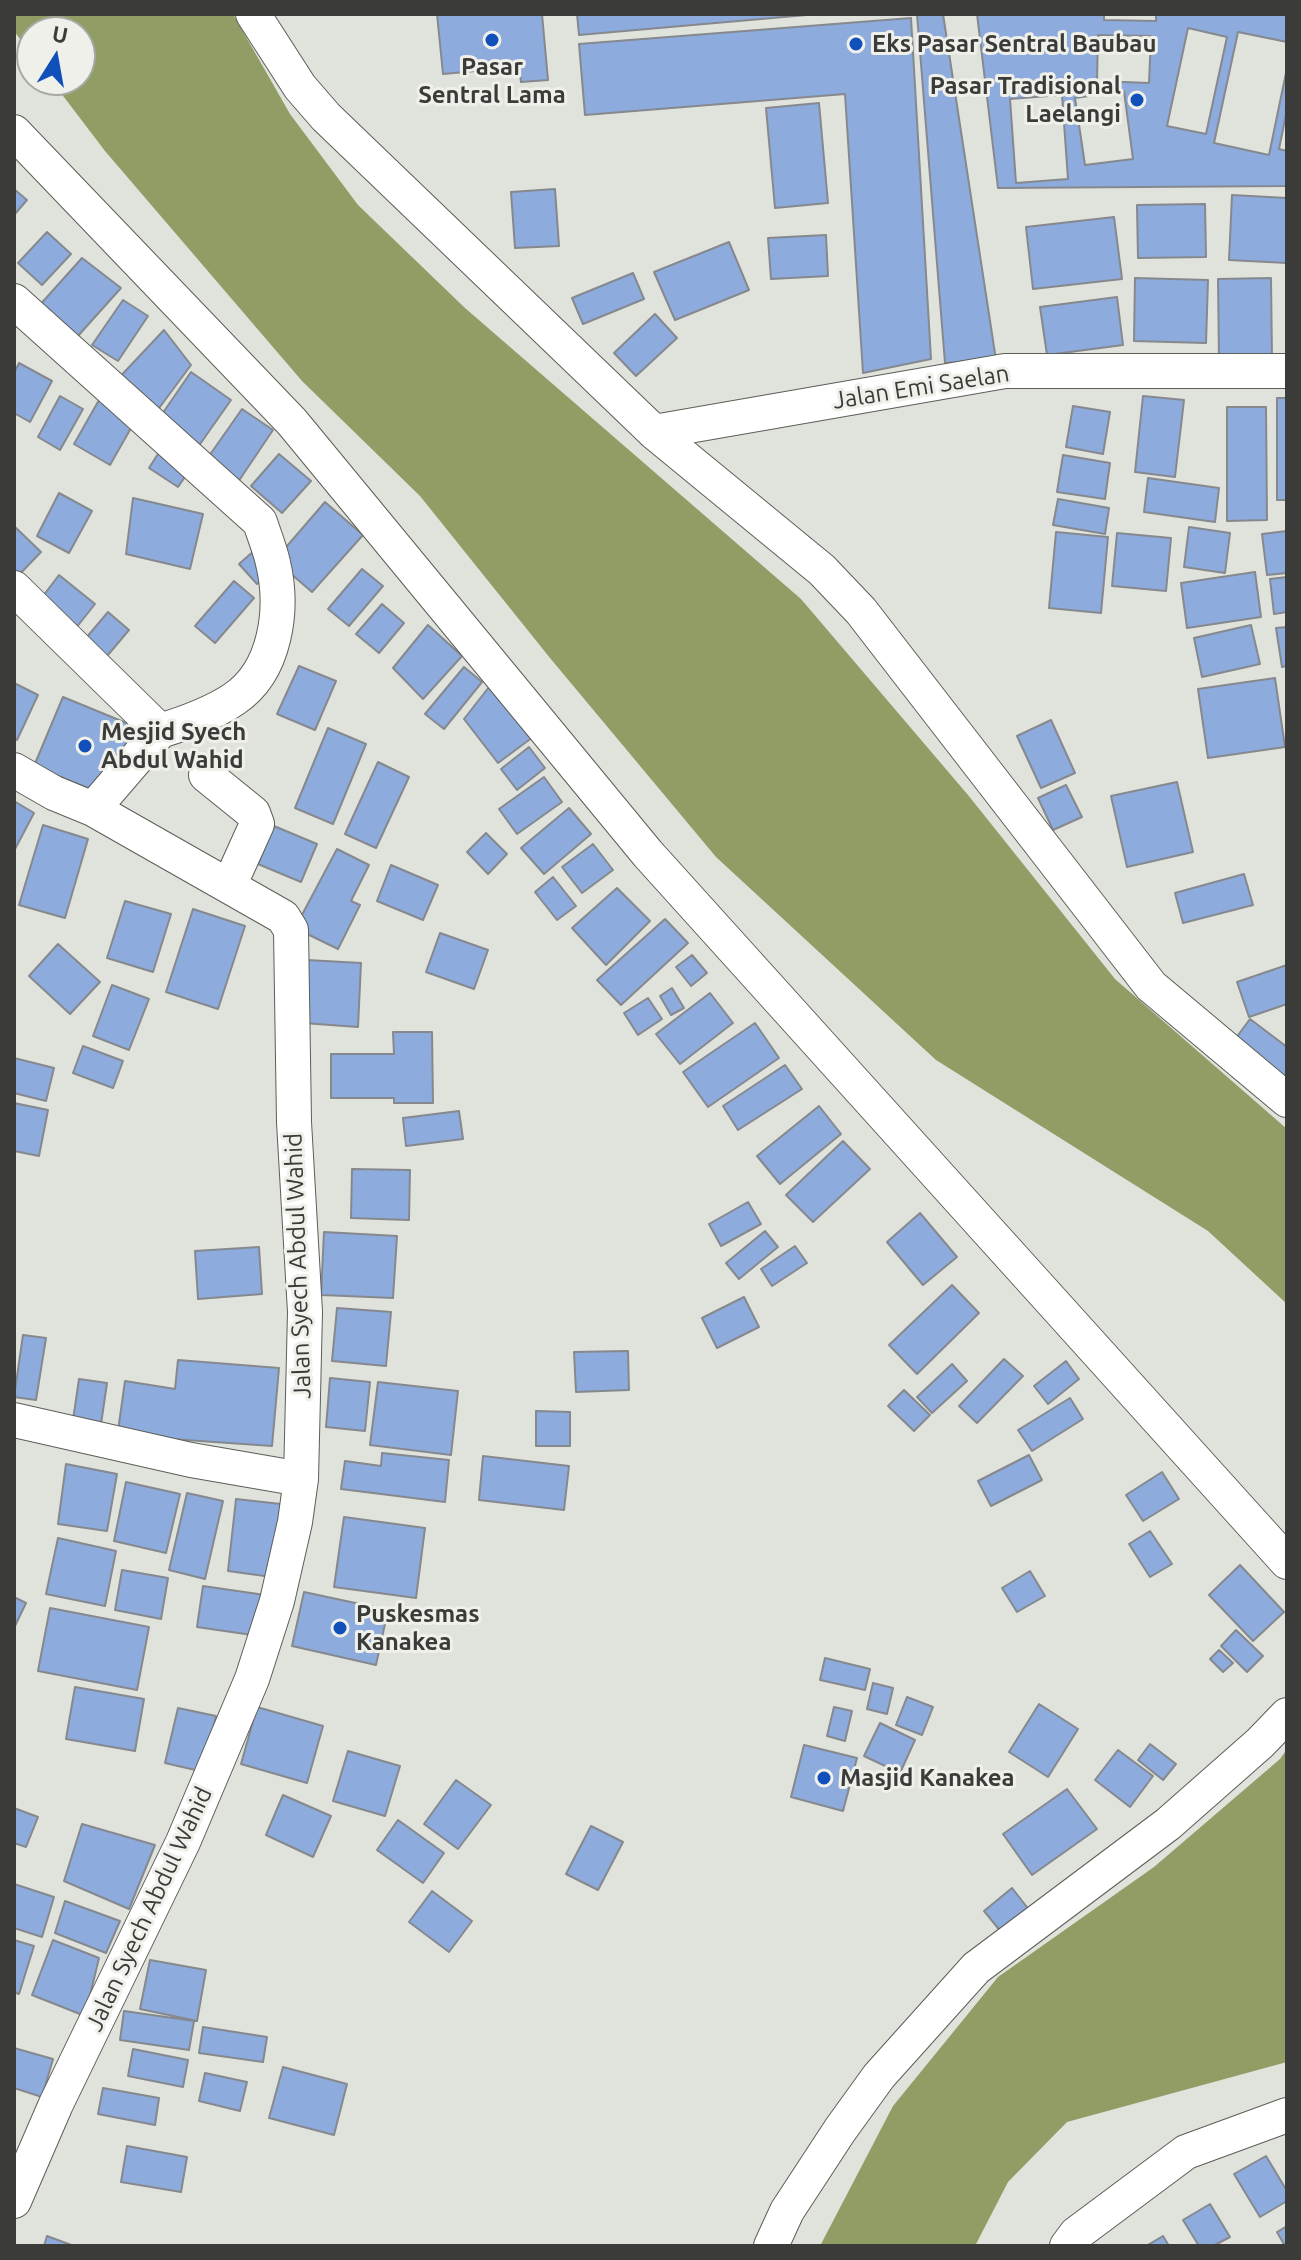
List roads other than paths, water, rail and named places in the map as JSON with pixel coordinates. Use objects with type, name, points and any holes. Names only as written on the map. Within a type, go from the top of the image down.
[{"type":"street","points":[[253,14],[300,87],[326,117],[654,432],[822,570],[861,611],[1151,986],[1287,1100]]},
{"type":"street","points":[[14,132],[292,422],[648,854],[1287,1562]]},
{"type":"street","points":[[14,301],[260,522],[274,564],[277,599],[275,639],[258,674],[236,698],[192,722],[160,731],[93,809]]},
{"type":"street","name":"Jalan Emi Saelan","points":[[654,432],[1005,371],[1287,371]]},
{"type":"street","points":[[14,588],[160,731]]},
{"type":"street","name":"Jalan Syech Abdul Wahid","points":[[14,770],[54,793],[93,809],[283,917],[291,930],[294,1122],[305,1312],[301,1479],[295,1522],[277,1601],[252,1679],[183,1842],[56,2104],[14,2201]]},
{"type":"street","points":[[206,775],[256,818],[257,824],[229,886]]},
{"type":"street","points":[[14,1420],[191,1460],[301,1479]]},
{"type":"street","points":[[771,2246],[787,2211],[871,2087],[976,1968],[1168,1824],[1260,1743],[1287,1715]]},
{"type":"street","points":[[1067,2246],[1076,2234],[1186,2152],[1287,2115]]},
{"type":"place","name":"Pasar Sentral Lama","points":[[492,40]]},
{"type":"place","name":"Eks Pasar Sentral Baubau","points":[[856,44]]},
{"type":"place","name":"Pasar Tradisional Laelangi","points":[[1137,100]]},
{"type":"place","name":"Mesjid Syech Abdul Wahid","points":[[85,746]]},
{"type":"place","name":"Puskesmas Kanakea","points":[[340,1628]]},
{"type":"place","name":"Masjid Kanakea","points":[[824,1778]]}]
